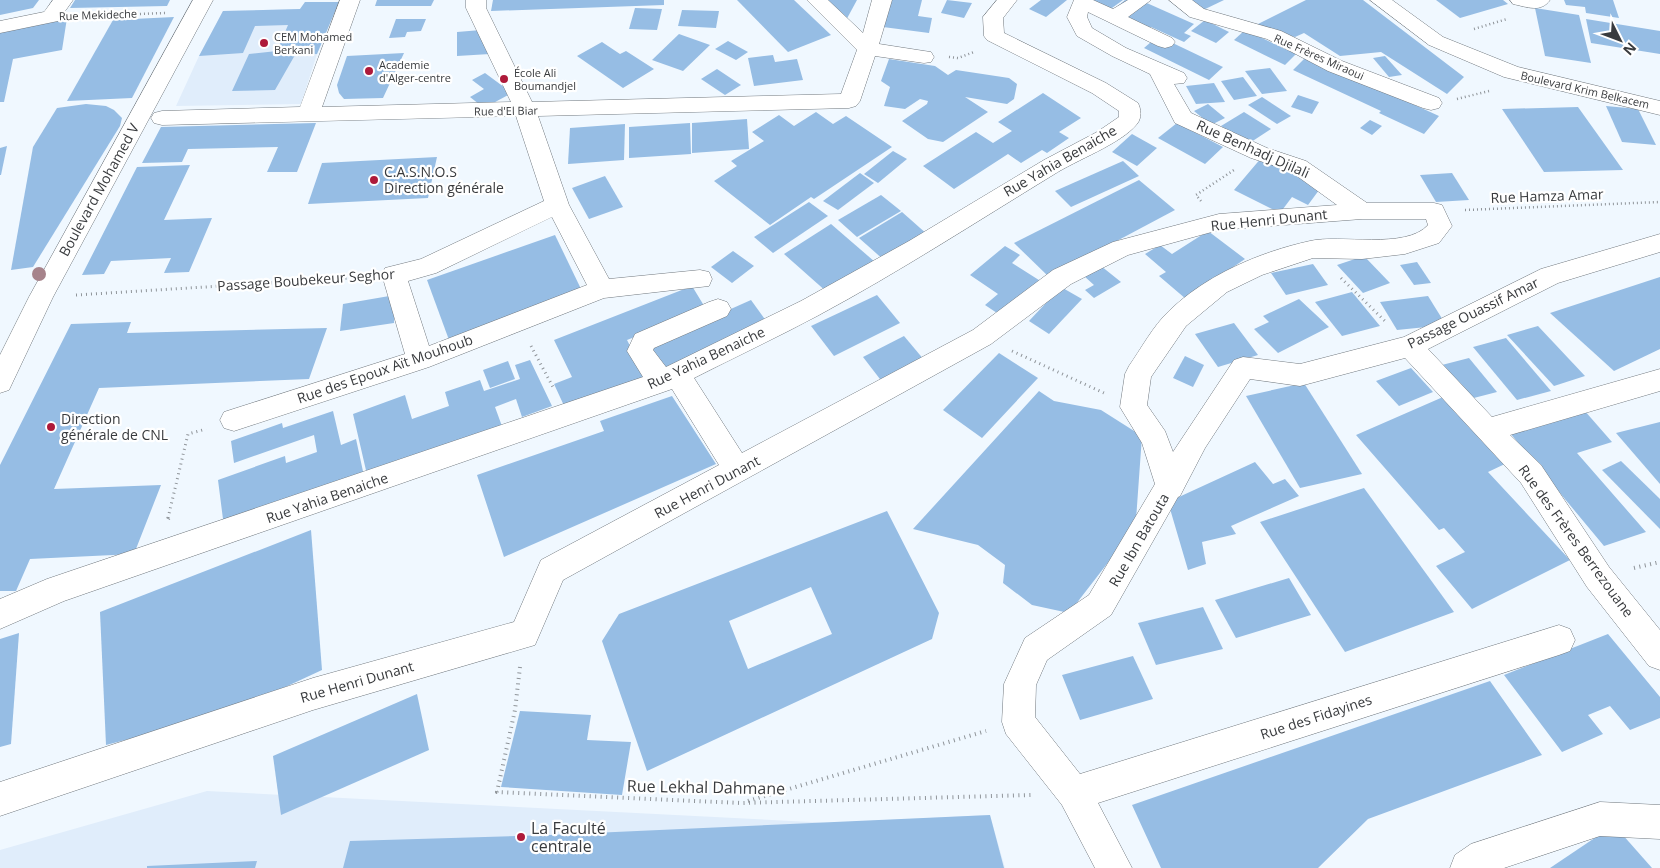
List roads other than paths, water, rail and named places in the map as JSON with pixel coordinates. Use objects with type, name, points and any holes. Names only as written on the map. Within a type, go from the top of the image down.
[{"type":"street","name":"Rue Mekideche","points":[[0,26],[51,17],[63,0]]},
{"type":"street","points":[[308,116],[350,0]]},
{"type":"street","points":[[476,0],[476,8],[525,110],[557,205],[602,289]]},
{"type":"street","points":[[817,0],[868,50],[924,57]]},
{"type":"street","points":[[868,50],[882,0]]},
{"type":"street","name":"Rue Yahia Benaiche","points":[[0,614],[58,589],[669,378],[810,308],[917,247],[1052,165],[1105,138],[1129,120],[1130,108],[1099,88],[994,36],[994,17],[1007,0]]},
{"type":"street","points":[[1114,17],[1141,0]]},
{"type":"street","name":"Rue Frères Miraoui","points":[[1179,0],[1197,13],[1274,35],[1335,66],[1431,103]]},
{"type":"street","name":"Boulevard Krim Belkacem","points":[[1380,0],[1436,41],[1510,72],[1660,108]]},
{"type":"street","name":"Rue Benhadj Djilali","points":[[1114,17],[1082,2],[1077,17],[1084,32],[1118,52],[1168,77],[1183,118],[1259,153],[1298,166],[1362,211]]},
{"type":"street","name":"Boulevard Mohamed V","points":[[0,382],[41,297],[200,6]]},
{"type":"street","points":[[1114,17],[1165,42]]},
{"type":"street","name":"Rue d'El Biar","points":[[162,118],[308,116],[849,101],[868,50]]},
{"type":"street","name":"Passage Boubekeur Seghor","points":[[420,360],[394,275],[427,267],[557,205]]},
{"type":"street","name":"Rue Henri Dunant","points":[[0,799],[313,694],[524,634],[552,570],[738,471],[909,375],[982,337],[1062,277],[1113,252],[1219,222],[1362,211],[1434,211],[1440,226],[1431,237],[1405,245],[1362,250],[1312,249],[1253,269],[1218,285],[1177,319],[1138,374],[1133,407]]},
{"type":"street","name":"Passage Ouassif Amar","points":[[1170,487],[1195,440],[1244,368],[1300,375],[1410,346],[1550,276],[1660,242]]},
{"type":"street","name":"Rue des Epoux Aït Mouhoub","points":[[234,420],[420,360],[602,289],[700,279]]},
{"type":"street","points":[[718,309],[644,341],[640,351],[669,378],[738,471]]},
{"type":"street","name":"Rue des Frères Berrezouane","points":[[1410,346],[1487,430],[1531,474],[1598,577],[1660,655]]},
{"type":"street","points":[[1487,430],[1660,380]]},
{"type":"street","name":"Rue Ibn Batouta","points":[[1074,793],[1018,722],[1020,684],[1036,649],[1100,605],[1170,487],[1155,439],[1133,407]]},
{"type":"street","name":"Rue des Fidayines","points":[[1074,793],[1559,640]]},
{"type":"street","points":[[1074,793],[1114,868]]},
{"type":"street","points":[[1468,868],[1484,857],[1600,819],[1660,822]]},
{"type":"place","name":"CEM Mohamed Berkani","points":[[264,43]]},
{"type":"place","name":"Academie d'Alger-centre","points":[[369,71]]},
{"type":"place","name":"École Ali Boumandjel","points":[[504,79]]},
{"type":"place","name":"C.A.S.N.O.S Direction générale","points":[[374,180]]},
{"type":"place","name":"Direction générale de CNL","points":[[51,427]]},
{"type":"place","name":"La Faculté centrale","points":[[521,837]]}]
